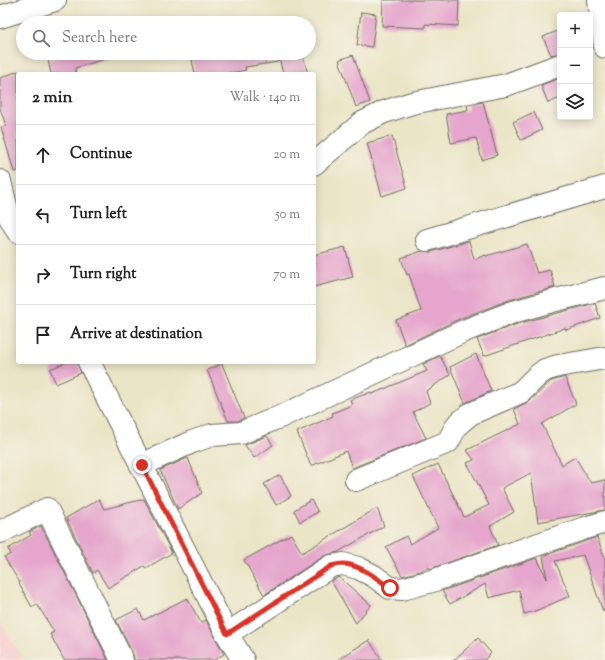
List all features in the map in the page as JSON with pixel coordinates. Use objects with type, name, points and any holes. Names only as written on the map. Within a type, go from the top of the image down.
[{"type":"street","points":[[0,17],[56,0]]},
{"type":"street","points":[[599,0],[605,47]]},
{"type":"street","points":[[593,57],[605,58]]},
{"type":"street","points":[[316,162],[362,123],[384,112],[412,103],[506,85],[557,66]]},
{"type":"street","points":[[0,181],[8,214],[16,228]]},
{"type":"street","points":[[427,240],[605,187]]},
{"type":"street","points":[[142,465],[192,442],[212,435],[241,433],[282,416],[464,331],[514,312],[605,288]]},
{"type":"street","points":[[356,480],[448,442],[457,424],[470,414],[521,392],[545,370],[558,366],[605,358]]},
{"type":"street","points":[[90,364],[227,634],[243,660]]},
{"type":"street","points":[[0,532],[47,509],[122,660]]},
{"type":"street","points":[[227,634],[331,566],[343,564],[358,568],[374,576],[390,588],[402,589],[432,581],[605,522]]},
{"type":"shaded area","points":[[0,622],[22,657],[16,660],[0,660]]},
{"type":"building","points":[[383,0],[459,0],[458,26],[425,24],[425,28],[382,26]]},
{"type":"building","points":[[361,12],[376,14],[372,47],[357,45]]},
{"type":"building","points":[[557,31],[557,54],[551,55],[543,37]]},
{"type":"building","points":[[353,55],[370,102],[356,107],[339,60]]},
{"type":"building","points":[[48,60],[102,60],[75,68],[76,72],[51,72]]},
{"type":"building","points":[[192,60],[278,60],[278,62],[245,67],[246,70],[235,72],[195,72]]},
{"type":"building","points":[[280,60],[304,60],[307,72],[283,72]]},
{"type":"building","points":[[18,71],[16,72],[16,172],[14,172],[1,127],[6,126],[0,108],[0,78]]},
{"type":"building","points":[[557,79],[557,99],[548,103],[541,85]]},
{"type":"building","points":[[483,102],[497,155],[482,160],[476,138],[451,143],[446,114],[468,110],[467,105]]},
{"type":"building","points":[[534,112],[542,130],[521,140],[513,122]]},
{"type":"building","points":[[392,136],[407,188],[382,196],[367,143]]},
{"type":"building","points":[[469,241],[474,259],[527,244],[537,273],[550,270],[555,287],[509,300],[459,319],[405,345],[396,320],[421,311],[409,274],[407,275],[401,258],[422,251],[431,252]]},
{"type":"building","points":[[345,247],[353,277],[316,286],[316,254]]},
{"type":"building","points":[[595,303],[600,318],[566,330],[565,328],[484,356],[477,339],[517,324]]},
{"type":"building","points":[[476,354],[491,391],[465,403],[450,367]]},
{"type":"building","points":[[440,356],[450,375],[426,391],[430,403],[413,412],[426,438],[352,468],[346,451],[311,466],[297,432],[333,416],[332,413],[352,405],[350,400],[371,392],[372,394],[427,371],[423,364]]},
{"type":"building","points":[[62,364],[78,364],[81,373],[56,384],[50,369]]},
{"type":"building","points":[[222,364],[244,418],[238,421],[228,421],[207,370]]},
{"type":"building","points":[[565,377],[576,404],[542,424],[562,465],[575,457],[591,483],[605,480],[605,510],[538,522],[531,473],[502,488],[514,512],[490,526],[498,545],[430,569],[429,567],[421,571],[402,576],[386,547],[406,536],[410,544],[438,528],[413,476],[438,464],[464,517],[489,505],[467,463],[474,460],[467,450],[520,424],[514,409],[530,401],[551,381]]},
{"type":"building","points":[[267,436],[273,445],[254,458],[245,445]]},
{"type":"building","points":[[188,458],[202,493],[178,509],[160,470]]},
{"type":"building","points":[[280,475],[291,496],[276,505],[264,484]]},
{"type":"building","points":[[99,499],[104,509],[144,499],[172,553],[146,568],[144,566],[108,588],[97,570],[93,573],[66,518]]},
{"type":"building","points":[[311,500],[318,512],[300,522],[294,510]]},
{"type":"building","points":[[377,508],[384,526],[338,552],[324,556],[264,595],[244,560],[291,534],[302,553]]},
{"type":"building","points":[[41,526],[108,660],[64,660],[50,634],[54,632],[37,604],[32,607],[19,584],[20,583],[4,557],[11,554],[8,549],[31,535],[29,532]]},
{"type":"building","points":[[597,537],[605,559],[605,611],[603,611],[583,555],[555,561],[570,596],[535,611],[524,614],[519,590],[489,598],[485,584],[450,604],[442,591],[537,558],[547,579],[543,556]]},
{"type":"building","points":[[339,577],[371,605],[356,623],[331,581]]},
{"type":"building","points":[[187,598],[201,623],[206,620],[224,654],[214,660],[134,660],[133,654],[116,620],[138,609],[144,620]]},
{"type":"building","points":[[478,638],[491,653],[484,660],[454,660]]},
{"type":"building","points":[[369,640],[382,660],[337,660]]},
{"type":"route","points":[[142,465],[227,634],[331,566],[343,564],[358,568],[374,576],[390,588]]}]
